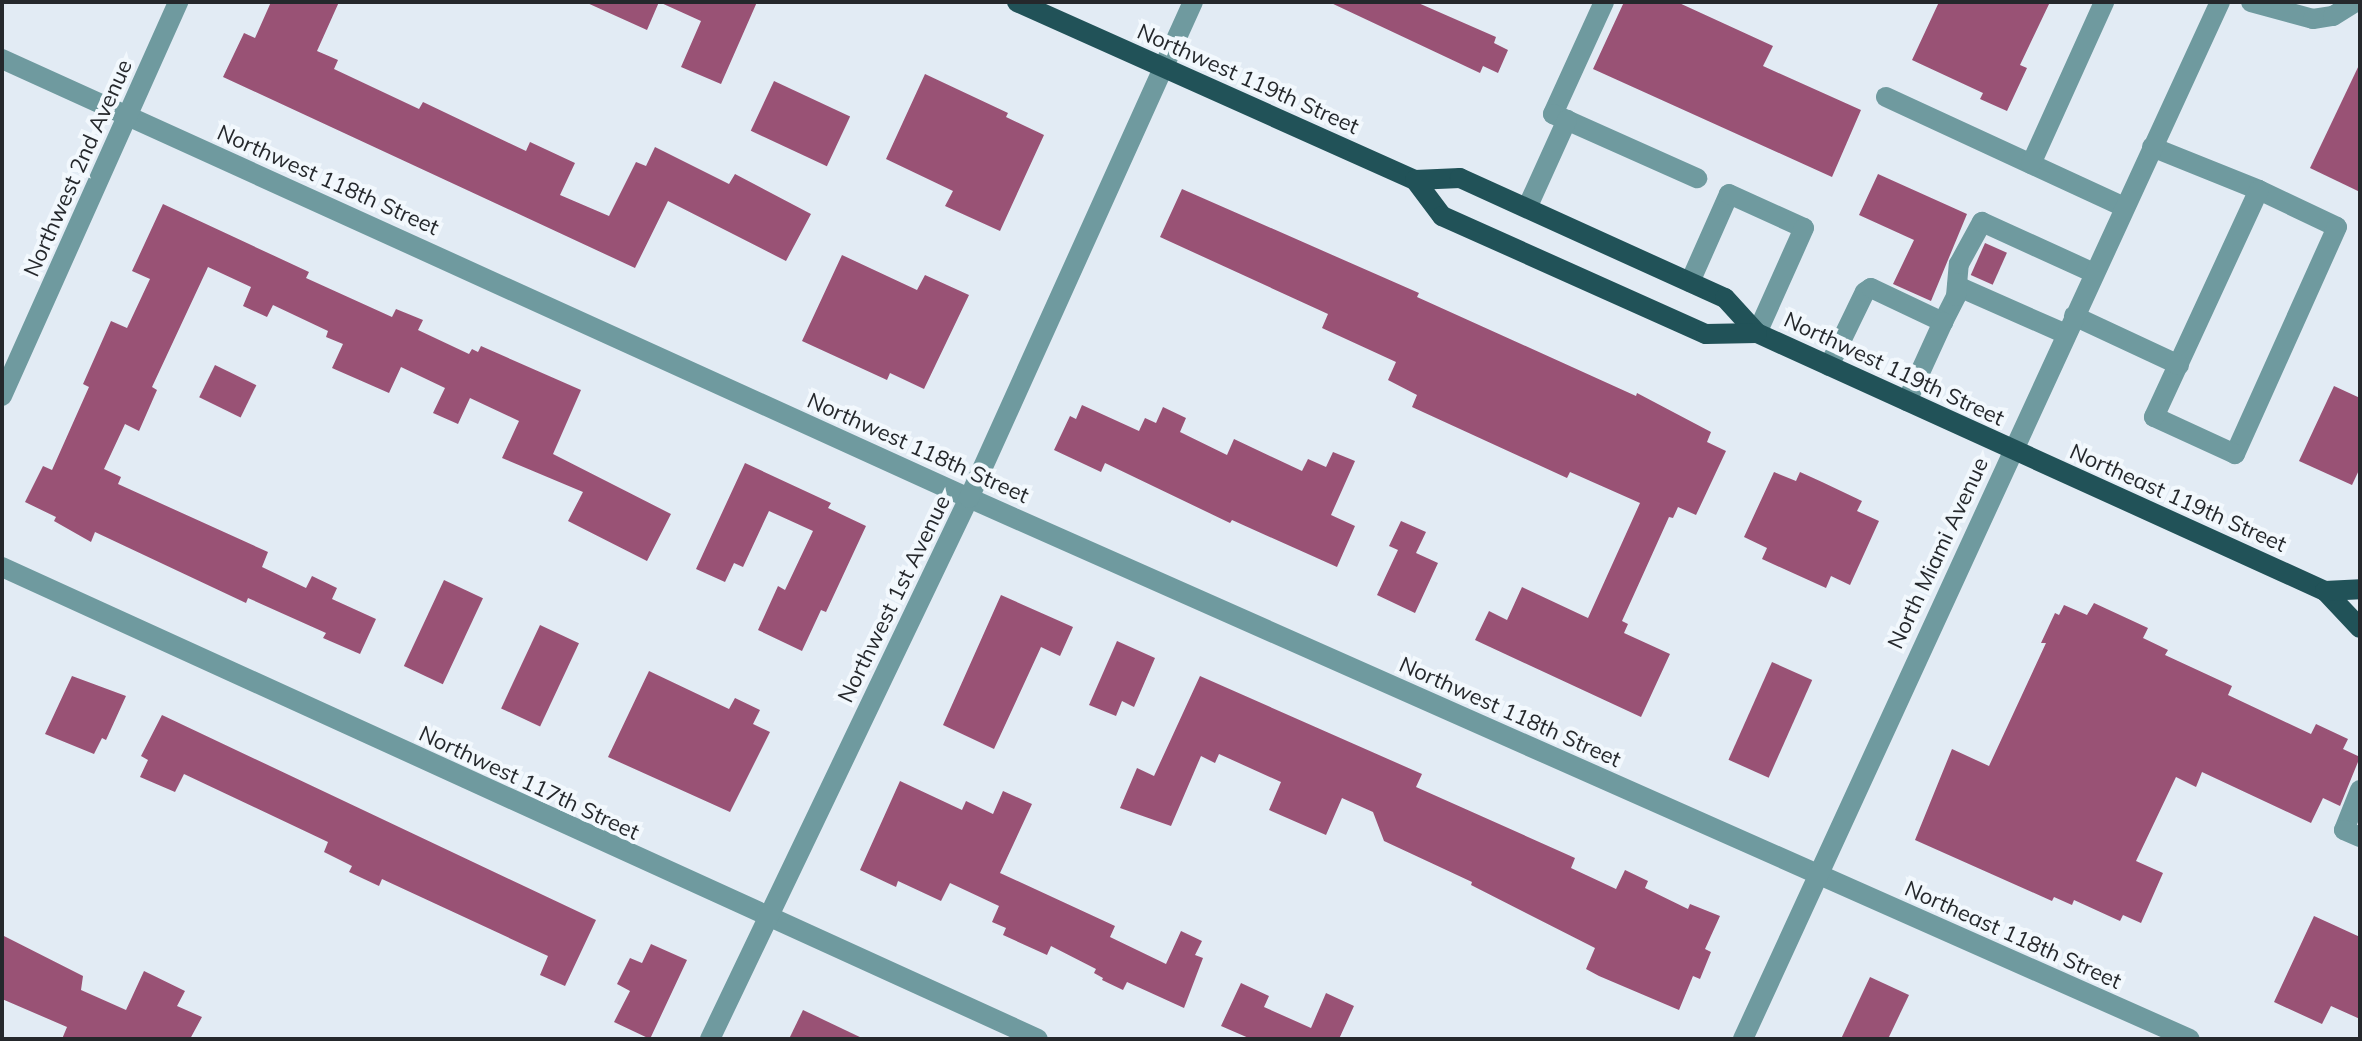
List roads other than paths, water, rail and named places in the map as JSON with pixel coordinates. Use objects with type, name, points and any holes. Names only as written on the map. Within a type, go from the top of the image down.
[{"type":"main road","name":"Northwest 119th Street","points":[[1017,2],[1415,180],[1460,178],[1527,208],[1725,298],[1757,333],[2012,450]]},
{"type":"main road","name":"Northwest 119th Street","points":[[1415,180],[1442,216],[1678,322],[1706,334],[1757,333]]},
{"type":"main road","name":"Northeast 119th Street","points":[[2012,450],[2325,591],[2360,628]]},
{"type":"main road","name":"Northeast 119th Street","points":[[2325,591],[2360,589]]},
{"type":"street","name":"Northwest 2nd Avenue","points":[[2,396],[178,2]]},
{"type":"street","name":"Northwest 1st Avenue","points":[[710,1039],[969,498],[1193,2]]},
{"type":"street","points":[[1604,2],[1553,114],[1697,178]]},
{"type":"street","points":[[2031,164],[2104,2]]},
{"type":"street","name":"North Miami Avenue","points":[[1743,1039],[2220,2]]},
{"type":"street","points":[[2251,2],[2313,19],[2333,16],[2355,2]]},
{"type":"street","name":"Northwest 118th Street","points":[[2,59],[969,498],[1817,875]]},
{"type":"street","points":[[1886,97],[2124,207]]},
{"type":"street","points":[[1527,208],[1567,120]]},
{"type":"street","points":[[2152,147],[2259,190],[2337,227],[2235,454],[2154,417],[2259,190]]},
{"type":"street","points":[[1690,282],[1729,194],[1804,228],[1757,333]]},
{"type":"street","points":[[1907,401],[1957,286],[1959,264],[1982,222],[2094,273]]},
{"type":"street","points":[[1957,286],[2179,365]]},
{"type":"street","points":[[1829,366],[1865,292],[1871,288],[1943,322]]},
{"type":"street","name":"Northwest 117th Street","points":[[2,567],[1038,1039]]},
{"type":"street","points":[[2360,790],[2344,830],[2360,837]]},
{"type":"street","name":"Northeast 118th Street","points":[[1817,875],[2190,1039]]}]
